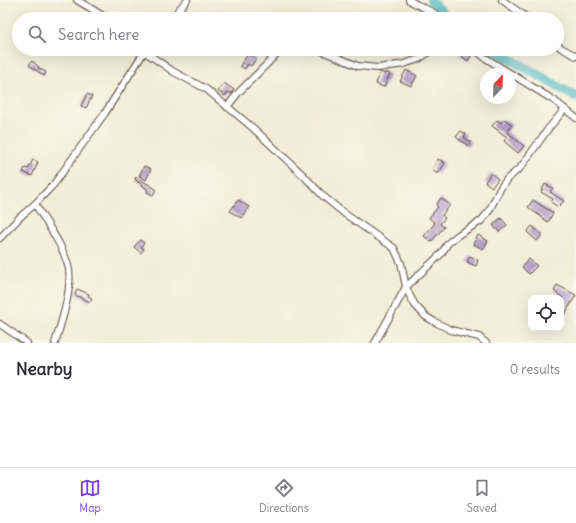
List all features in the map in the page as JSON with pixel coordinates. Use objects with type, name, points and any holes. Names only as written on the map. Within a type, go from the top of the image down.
[{"type":"street","points":[[77,0],[97,12]]},
{"type":"street","points":[[177,12],[187,0]]},
{"type":"street","points":[[409,0],[419,7],[431,12]]},
{"type":"street","points":[[502,0],[519,12]]},
{"type":"street","points":[[564,50],[576,56]]},
{"type":"street","points":[[0,238],[54,184],[105,113],[142,56]]},
{"type":"street","points":[[154,56],[174,72],[206,89],[253,128],[323,196],[345,214],[394,248],[401,263],[406,287],[415,306],[425,316],[451,330],[479,338],[486,343]]},
{"type":"street","points":[[227,107],[275,56]]},
{"type":"street","points":[[334,56],[358,66],[378,68],[404,64],[423,56]]},
{"type":"street","points":[[483,56],[538,90],[576,118]]},
{"type":"street","points":[[375,343],[406,287],[441,254],[448,243],[480,221],[489,211],[507,179],[521,167],[548,129],[565,109]]},
{"type":"street","points":[[35,204],[64,255],[69,272],[64,314],[55,343]]},
{"type":"street","points":[[0,324],[27,343]]},
{"type":"building","points":[[247,56],[251,56],[256,59],[251,66],[248,64],[245,69],[240,66]]},
{"type":"building","points":[[461,56],[471,56],[468,61]]},
{"type":"building","points":[[32,61],[39,67],[38,68],[46,72],[44,76],[29,65]]},
{"type":"building","points":[[406,70],[417,76],[411,86],[400,81]]},
{"type":"building","points":[[380,72],[390,74],[384,87],[376,84]]},
{"type":"building","points":[[224,83],[234,90],[231,94],[228,92],[225,96],[218,91]]},
{"type":"building","points":[[87,94],[92,96],[86,108],[81,106]]},
{"type":"building","points":[[504,119],[512,125],[507,132],[524,146],[518,153],[504,141],[507,137],[492,126],[497,120],[501,123]]},
{"type":"building","points":[[461,131],[466,134],[464,137],[471,142],[468,146],[456,137]]},
{"type":"building","points":[[438,159],[445,163],[438,174],[432,170]]},
{"type":"building","points":[[33,160],[38,162],[32,176],[23,172],[25,168],[28,169]]},
{"type":"building","points":[[144,166],[151,169],[146,180],[139,176]]},
{"type":"building","points":[[491,173],[498,179],[492,187],[485,182]]},
{"type":"building","points":[[136,177],[156,189],[153,195],[147,192],[148,190],[135,179]]},
{"type":"building","points":[[545,184],[553,188],[550,192],[564,201],[558,207],[551,202],[553,199],[541,192]]},
{"type":"building","points":[[441,198],[450,205],[442,215],[445,218],[440,224],[444,227],[431,242],[424,236],[435,223],[429,218],[438,207],[436,205]]},
{"type":"building","points":[[238,200],[249,207],[241,218],[230,211]]},
{"type":"building","points":[[533,200],[553,213],[548,222],[528,207]]},
{"type":"building","points":[[501,218],[507,225],[499,232],[493,225]]},
{"type":"building","points":[[532,226],[542,235],[537,241],[527,232]]},
{"type":"building","points":[[478,235],[488,241],[483,249],[473,244]]},
{"type":"building","points":[[140,240],[144,243],[141,247],[144,249],[141,253],[134,247]]},
{"type":"building","points":[[470,256],[478,260],[476,266],[467,262]]},
{"type":"building","points":[[529,259],[537,266],[529,274],[522,267]]},
{"type":"building","points":[[557,285],[576,295],[565,314],[564,295],[559,295],[554,291]]},
{"type":"building","points":[[77,289],[89,294],[88,296],[92,298],[90,302],[75,295]]},
{"type":"waterway","points":[[431,0],[442,12]]},
{"type":"waterway","points":[[505,56],[576,97]]}]
